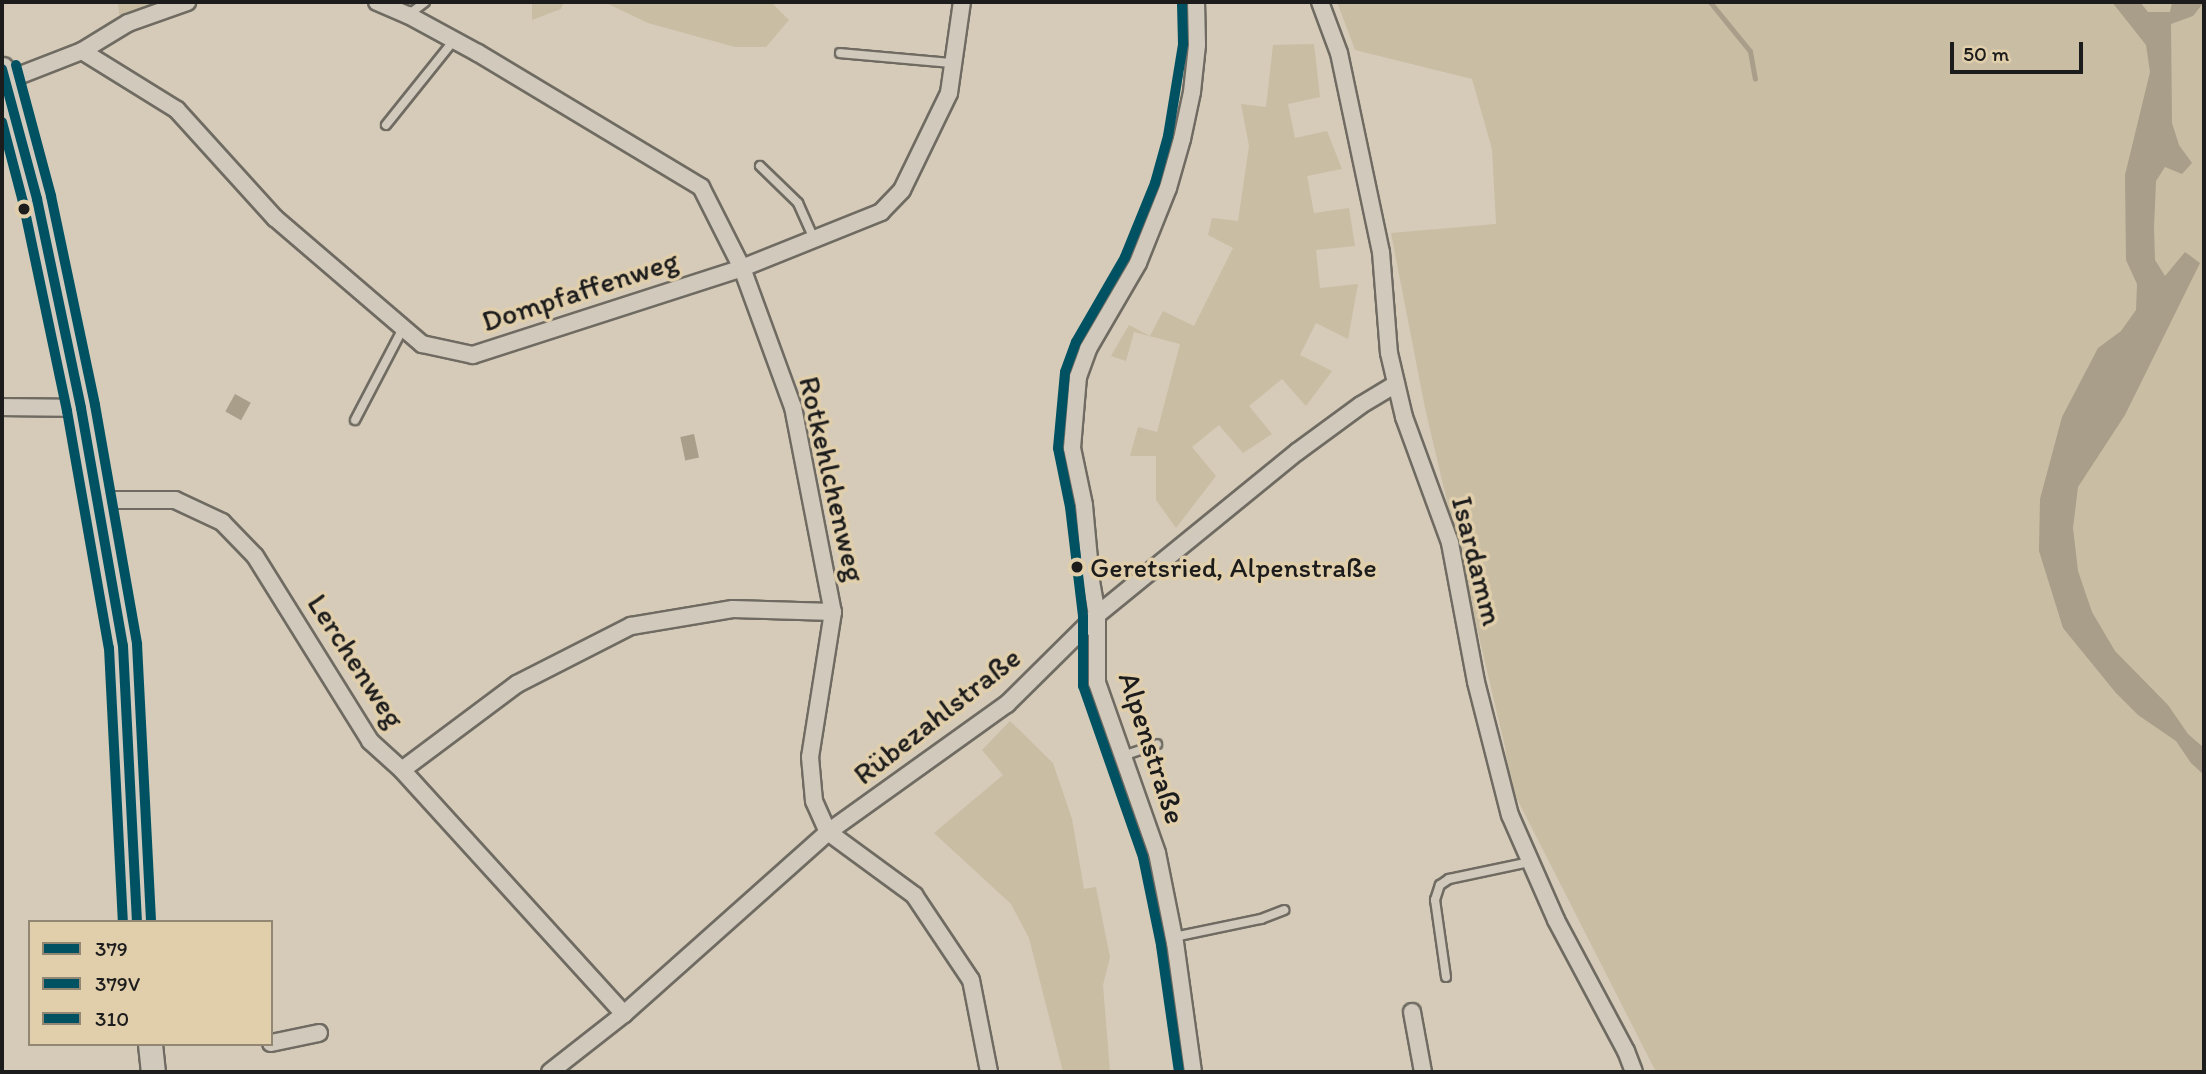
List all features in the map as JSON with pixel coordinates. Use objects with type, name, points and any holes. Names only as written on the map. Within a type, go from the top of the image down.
[{"type":"street","points":[[137,920],[123,646],[81,408],[40,211],[3,75],[82,51],[128,23],[187,2]]},
{"type":"street","name":"Dompfaffenweg","points":[[82,51],[177,110],[275,218],[422,344],[473,355],[742,268],[881,212],[902,190],[948,93],[962,2]]},
{"type":"street","name":"Alpenstraße","points":[[1193,1072],[1174,937],[1157,853],[1097,683],[1097,615],[1084,505],[1072,448],[1078,377],[1091,340],[1138,263],[1168,188],[1192,92],[1197,45],[1196,2]]},
{"type":"street","name":"Isardamm","points":[[1321,2],[1339,53],[1381,252],[1389,353],[1396,384],[1404,417],[1450,543],[1476,681],[1510,815],[1556,920],[1626,1051],[1634,1072]]},
{"type":"street","name":"Rotkehlchenweg","points":[[386,4],[454,40],[701,187],[742,268],[793,407],[833,612],[810,757],[814,800],[828,832]]},
{"type":"street","name":"Rübezahlstraße","points":[[550,1072],[624,1014],[828,832],[1007,704],[1097,615],[1297,452],[1396,384]]},
{"type":"street","points":[[2,407],[81,408]]},
{"type":"street","name":"Lerchenweg","points":[[97,500],[176,500],[222,522],[255,556],[370,741],[402,770],[624,1014]]},
{"type":"street","points":[[402,770],[517,684],[631,626],[733,609],[833,612]]},
{"type":"street","points":[[828,832],[914,895],[971,980],[989,1072]]},
{"type":"street","points":[[1412,1012],[1423,1072]]},
{"type":"street","points":[[273,1043],[319,1033]]},
{"type":"street","points":[[150,1046],[153,1072]]},
{"type":"lane","points":[[408,15],[425,2]]},
{"type":"lane","points":[[386,125],[454,40]]},
{"type":"lane","points":[[840,53],[953,63]]},
{"type":"lane","points":[[760,166],[798,203],[814,239]]},
{"type":"lane","points":[[355,420],[403,328]]},
{"type":"lane","points":[[1123,756],[1157,744]]},
{"type":"lane","points":[[1446,977],[1435,900],[1440,885],[1449,879],[1530,862]]},
{"type":"lane","points":[[1174,937],[1261,919],[1284,910]]},
{"type":"shaded area","points":[[118,2],[187,2],[128,23],[119,14]]},
{"type":"shaded area","points":[[532,2],[564,2],[561,9],[532,20]]},
{"type":"shaded area","points":[[604,2],[771,2],[789,20],[766,47],[735,47],[648,23]]},
{"type":"shaded area","points":[[1337,2],[2204,2],[2204,1072],[1656,1072],[1510,785],[1505,747],[1425,408],[1391,233],[1496,224],[1492,149],[1472,79],[1355,50]]},
{"type":"shaded area","points":[[2112,2],[2140,2],[2148,12],[2170,12],[2172,2],[2204,2],[2193,16],[2171,24],[2172,123],[2179,145],[2192,163],[2182,174],[2165,167],[2156,181],[2154,228],[2155,260],[2165,276],[2185,252],[2200,263],[2125,415],[2078,487],[2073,528],[2078,571],[2092,612],[2115,651],[2168,705],[2188,734],[2204,748],[2204,775],[2191,763],[2176,741],[2138,715],[2116,693],[2063,628],[2039,551],[2040,499],[2062,417],[2098,348],[2121,331],[2136,310],[2137,284],[2126,260],[2125,175],[2150,72],[2146,45]]},
{"type":"shaded area","points":[[1314,44],[1320,97],[1288,104],[1295,138],[1327,131],[1342,169],[1307,176],[1314,213],[1349,208],[1355,246],[1316,250],[1320,288],[1358,284],[1348,339],[1316,323],[1300,355],[1332,371],[1306,406],[1282,379],[1249,406],[1272,434],[1243,453],[1219,425],[1192,447],[1216,476],[1176,528],[1156,500],[1156,456],[1130,456],[1138,427],[1157,432],[1180,344],[1134,332],[1126,361],[1111,356],[1129,325],[1150,336],[1163,311],[1194,326],[1233,248],[1208,235],[1212,218],[1238,221],[1249,146],[1241,104],[1266,107],[1273,45]]},
{"type":"shaded area","points":[[235,394],[251,403],[241,420],[225,411]]},
{"type":"shaded area","points":[[694,434],[699,457],[685,460],[680,437]]},
{"type":"shaded area","points":[[1010,721],[1053,763],[1072,819],[1084,889],[1096,887],[1110,957],[1103,985],[1110,1072],[1063,1072],[1029,938],[1011,904],[934,833],[1003,775],[982,750]]},
{"type":"waterway","points":[[1710,2],[1750,51],[1755,79]]},
{"type":"transit line","name":"310","points":[[1179,1072],[1161,945],[1143,857],[1083,686],[1083,616],[1070,507],[1058,448],[1065,372],[1076,342],[1125,257],[1155,183],[1168,136],[1183,44],[1182,2]]},
{"type":"transit line","name":"310","points":[[16,65],[51,196],[95,405],[137,644],[151,920]]},
{"type":"transit line","name":"379","points":[[2,69],[37,199],[81,408],[123,646],[137,920]]},
{"type":"transit line","name":"379V","points":[[2,122],[23,202],[67,411],[109,648],[123,920]]},
{"type":"place","name":"Geretsried, Alpenstraße","points":[[1077,567]]}]
